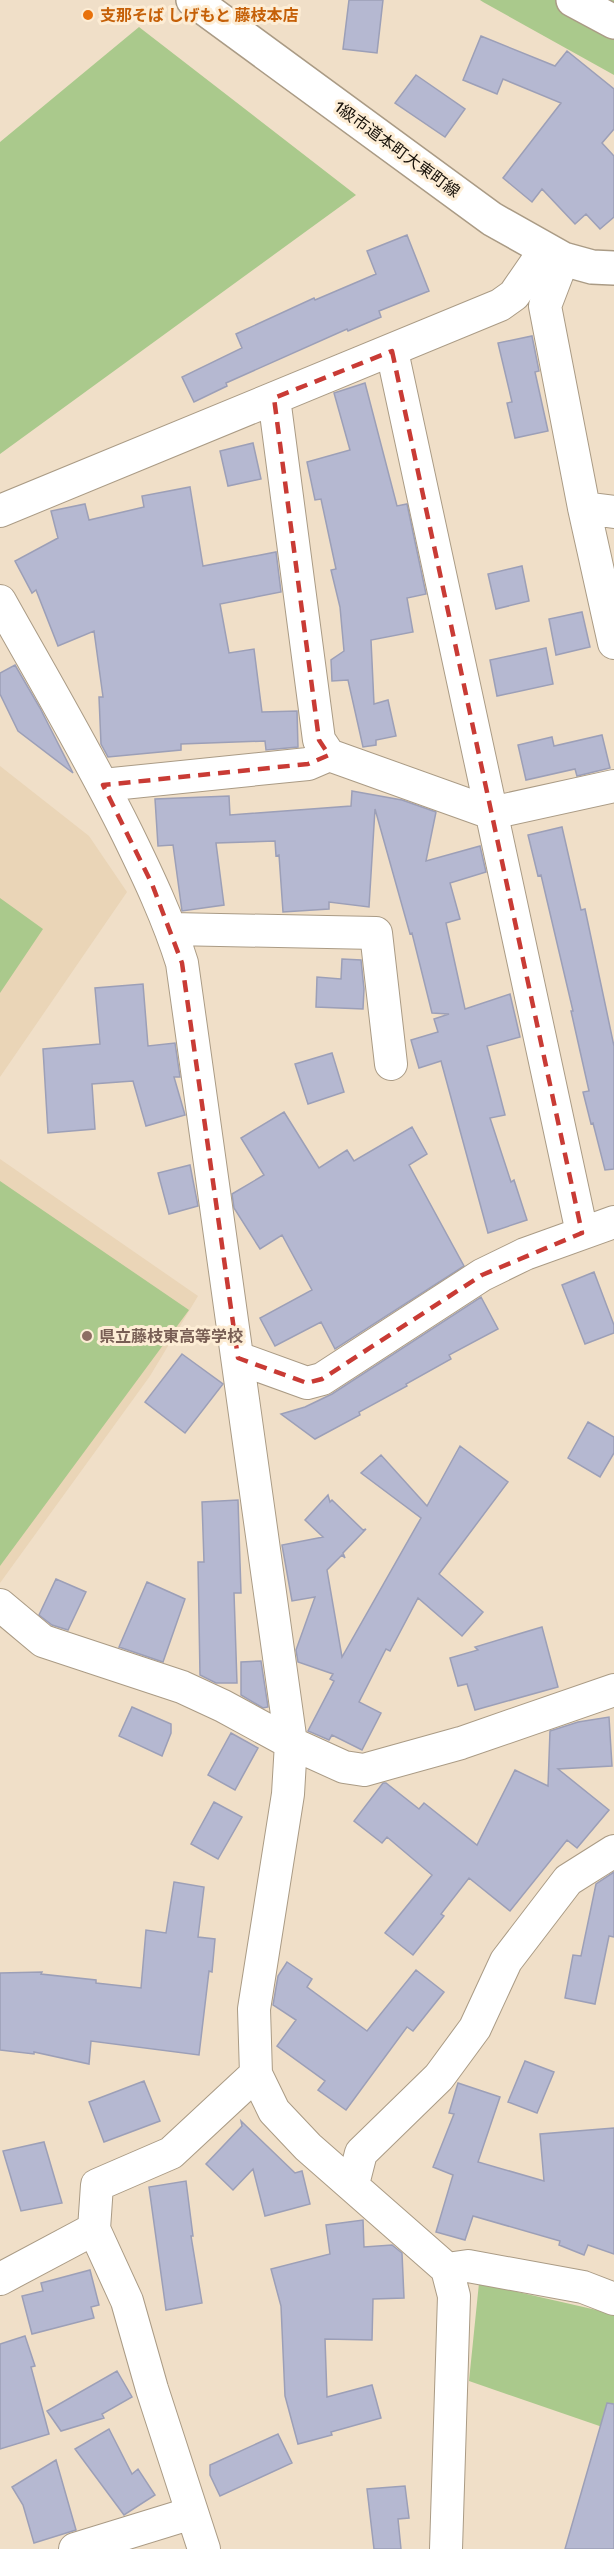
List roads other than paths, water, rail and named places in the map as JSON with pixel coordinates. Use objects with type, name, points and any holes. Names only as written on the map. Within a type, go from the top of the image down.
[{"type":"street","name":"1級市道本町大東町線","points":[[193,0],[492,219],[554,255],[592,267],[614,268]]},
{"type":"street","points":[[573,0],[614,22]]},
{"type":"street","points":[[0,511],[500,305],[514,295],[554,255]]},
{"type":"street","points":[[554,255],[545,306],[599,510],[614,644]]},
{"type":"street","points":[[392,351],[582,1233]]},
{"type":"street","points":[[274,398],[319,740],[329,755],[491,813],[614,786]]},
{"type":"street","points":[[0,601],[103,784],[172,929],[182,963],[291,1743],[288,1794],[254,2010],[256,2074],[274,2111],[308,2147],[353,2184],[447,2269],[454,2296],[447,2549]]},
{"type":"street","points":[[103,784],[308,764],[329,755]]},
{"type":"street","points":[[172,929],[376,933],[391,1064]]},
{"type":"street","points":[[238,1358],[307,1383],[322,1379],[482,1275],[525,1254],[614,1222]]},
{"type":"street","points":[[0,1605],[18,1623],[43,1641],[182,1687],[223,1706],[291,1743],[344,1767],[364,1770],[461,1743],[614,1690]]},
{"type":"street","points":[[353,2184],[360,2153],[440,2077],[474,2028],[506,1961],[568,1880],[614,1851]]},
{"type":"street","points":[[204,2549],[152,2389],[127,2301],[94,2229],[97,2185],[171,2153],[256,2074]]},
{"type":"street","points":[[0,2279],[94,2229]]},
{"type":"street","points":[[447,2269],[468,2266],[514,2274],[583,2287],[614,2299]]},
{"type":"street","points":[[75,2549],[192,2513]]},
{"type":"place","name":"支那そば しげもと 藤枝本店","points":[[88,15]]},
{"type":"place","name":"県立藤枝東高等学校","points":[[87,1336]]}]
